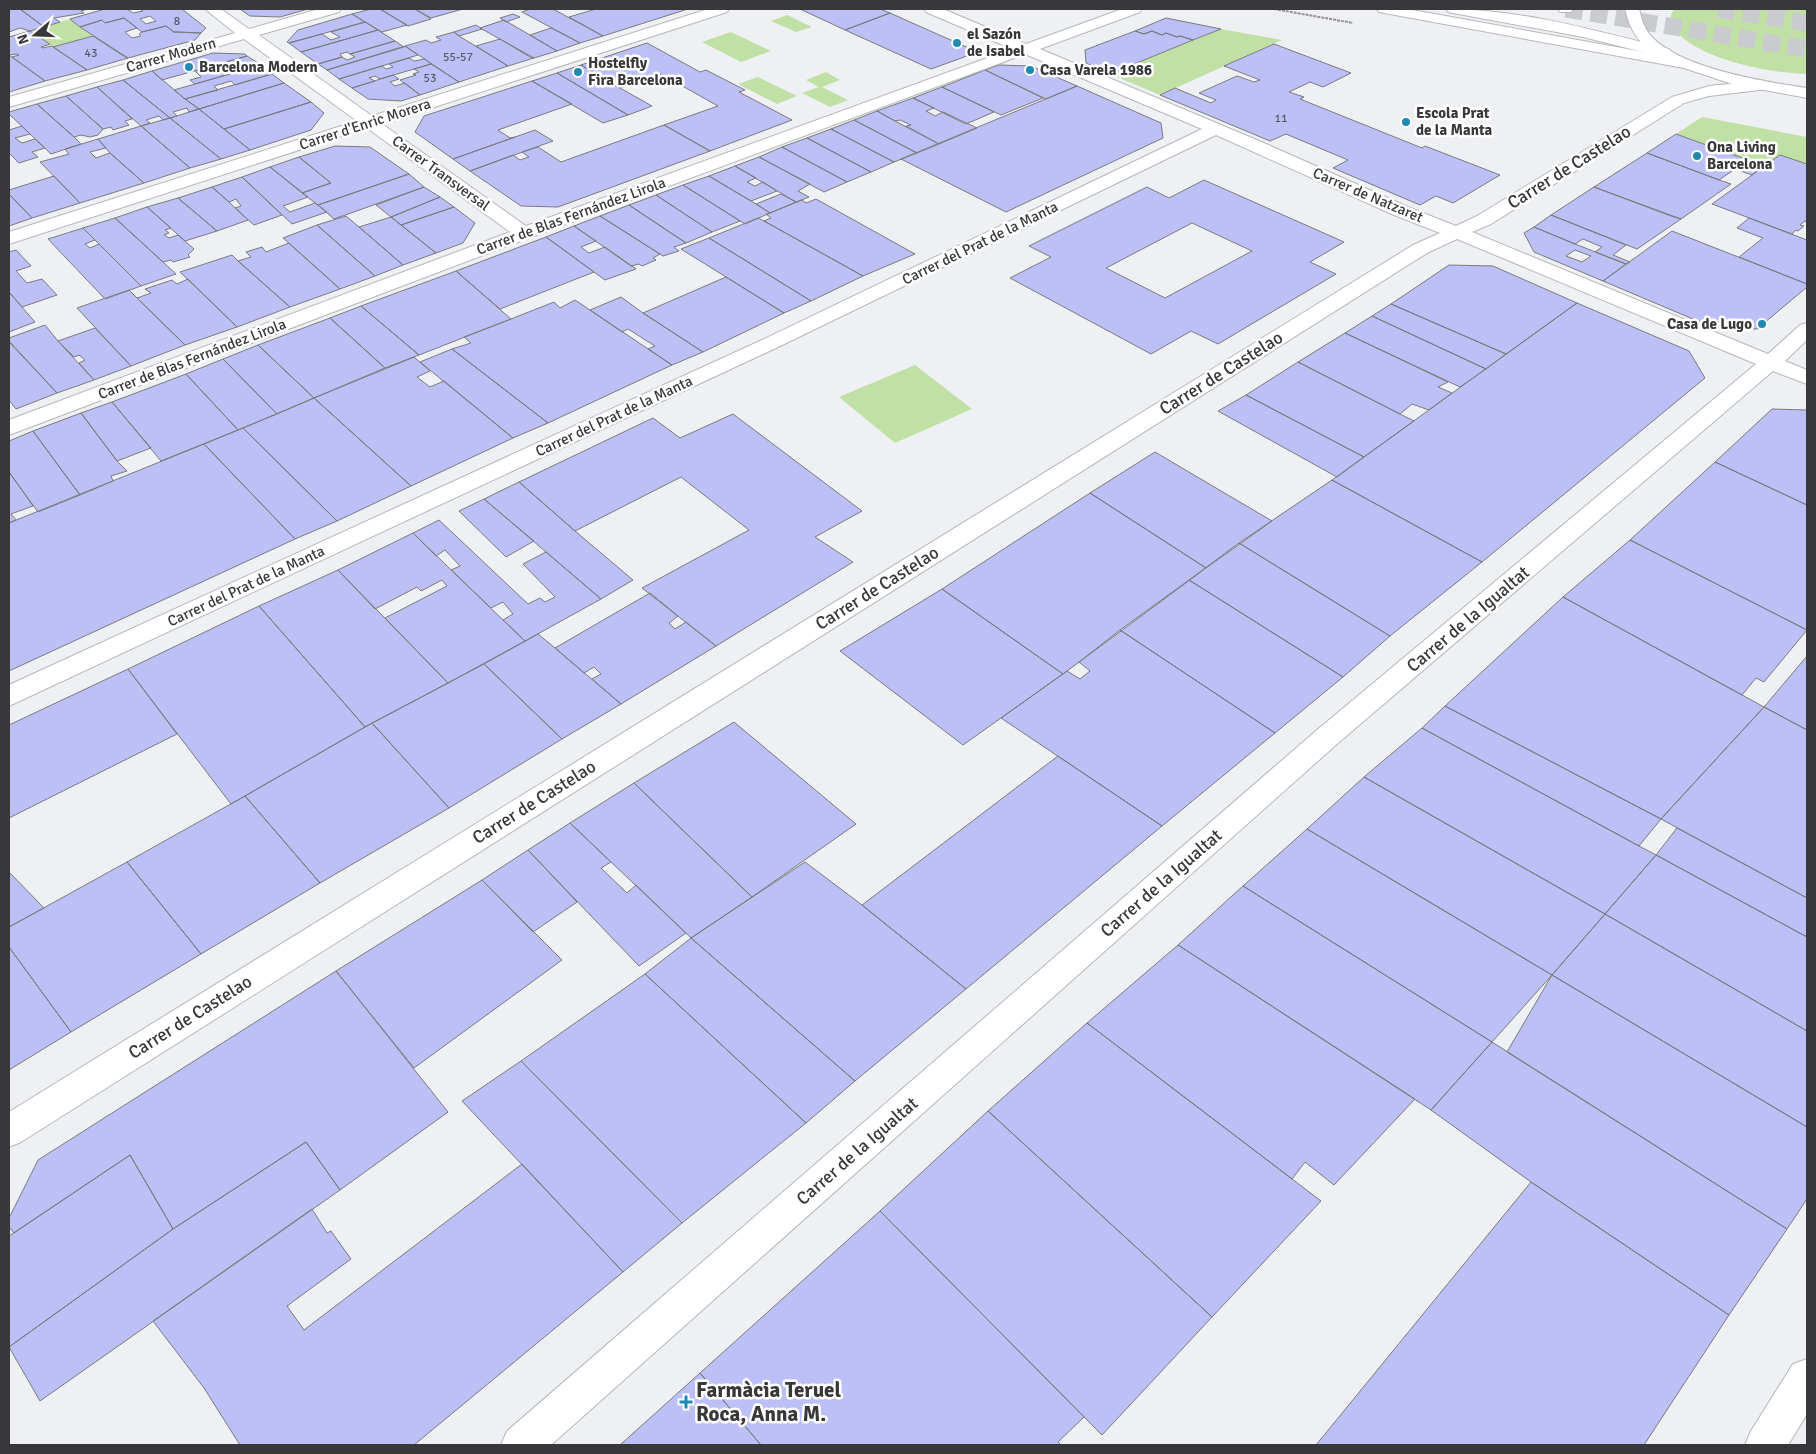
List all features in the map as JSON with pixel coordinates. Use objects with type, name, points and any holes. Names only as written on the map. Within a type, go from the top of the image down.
[{"type":"main road","name":"Carrer Transversal","points":[[212,9],[524,233]]},
{"type":"main road","name":"Carrer Modern","points":[[9,102],[334,9]]},
{"type":"main road","name":"Carrer d'Enric Morera","points":[[9,238],[722,9]]},
{"type":"main road","name":"Carrer de Natzaret","points":[[931,9],[1216,129],[1401,211],[1456,232],[1807,378]]},
{"type":"main road","name":"Carrer de Blas Fernández Lirola","points":[[9,428],[524,233],[1134,9]]},
{"type":"main road","points":[[1384,9],[1686,64],[1722,76],[1762,86],[1807,93]]},
{"type":"main road","points":[[1453,9],[1583,32],[1663,52]]},
{"type":"main road","points":[[1632,9],[1632,19],[1636,28],[1645,38],[1663,52],[1686,64]]},
{"type":"main road","name":"Carrer de Castelao","points":[[9,1131],[1403,260],[1456,232],[1484,220],[1678,100],[1696,93],[1712,90],[1762,86]]},
{"type":"main road","name":"Carrer del Prat de la Manta","points":[[9,696],[760,348],[1216,129]]},
{"type":"main road","name":"Carrer de la Igualtat","points":[[521,1445],[1320,744],[1807,329]]},
{"type":"main road","points":[[1765,1445],[1807,1378]]},
{"type":"green space","points":[[1675,9],[1807,9],[1807,74],[1754,67],[1734,62],[1696,47],[1682,37],[1673,26],[1671,17]]},
{"type":"green space","points":[[787,15],[812,27],[796,32],[771,21]]},
{"type":"green space","points":[[70,19],[93,36],[53,47],[30,31]]},
{"type":"green space","points":[[1221,29],[1282,40],[1160,95],[1110,74]]},
{"type":"green space","points":[[731,32],[771,51],[741,62],[702,42]]},
{"type":"green space","points":[[826,72],[840,80],[822,87],[848,100],[830,107],[802,93],[819,87],[806,80]]},
{"type":"green space","points":[[758,77],[797,96],[777,104],[738,84]]},
{"type":"green space","points":[[1702,117],[1807,137],[1807,164],[1780,155],[1764,166],[1676,134]]},
{"type":"green space","points":[[915,365],[972,409],[895,443],[839,397]]},
{"type":"building","points":[[9,9],[20,9],[44,27],[30,31],[20,28],[9,32]]},
{"type":"building","points":[[20,9],[88,9],[81,11],[84,13],[54,18],[60,22],[44,27]]},
{"type":"building","points":[[105,9],[127,9],[133,13],[143,11],[140,9],[182,9],[206,28],[201,33],[174,32],[166,26],[142,32],[124,18],[105,23],[102,20],[80,27],[70,19]],"holes":[[[150,16],[156,21],[146,24],[140,19]]]},
{"type":"building","points":[[240,9],[308,9],[280,17],[250,16]]},
{"type":"building","points":[[371,9],[380,9],[407,25],[382,32],[352,14]]},
{"type":"building","points":[[380,9],[415,9],[431,19],[408,26]]},
{"type":"building","points":[[415,9],[463,9],[431,18]]},
{"type":"building","points":[[530,9],[553,9],[603,36],[580,43],[522,12]]},
{"type":"building","points":[[596,9],[688,9],[603,36],[569,17]]},
{"type":"building","points":[[800,9],[880,9],[890,13],[845,30]]},
{"type":"building","points":[[890,13],[978,52],[931,69],[845,30]]},
{"type":"building","points":[[352,14],[365,22],[287,42],[298,30]]},
{"type":"building","points":[[513,14],[520,17],[506,22],[500,18]]},
{"type":"building","points":[[124,18],[137,28],[125,32],[132,38],[141,36],[139,34],[142,32],[166,26],[174,32],[201,33],[195,40],[128,58],[80,27],[102,20],[105,23]]},
{"type":"building","points":[[1166,18],[1221,29],[1193,40],[1166,33],[1162,35],[1152,31],[1144,34],[1135,31]]},
{"type":"building","points":[[504,20],[557,51],[534,58],[480,28]]},
{"type":"building","points":[[365,22],[378,30],[301,52],[289,43],[322,34],[331,40],[340,37],[331,32]]},
{"type":"building","points":[[476,25],[482,29],[459,36],[454,32]]},
{"type":"building","points":[[551,28],[580,43],[557,51],[530,35]]},
{"type":"building","points":[[378,30],[395,41],[350,54],[347,52],[340,54],[342,57],[318,64],[301,52]]},
{"type":"building","points":[[30,31],[50,44],[42,48],[52,46],[87,70],[45,81],[12,57],[19,55],[9,55],[9,37]]},
{"type":"building","points":[[1135,31],[1144,34],[1152,31],[1162,35],[1166,33],[1193,40],[1110,74],[1086,63],[1085,50]]},
{"type":"building","points":[[454,32],[508,66],[459,82],[405,46],[426,40],[431,43],[441,40],[436,37]]},
{"type":"building","points":[[93,36],[128,58],[87,70],[53,47]]},
{"type":"building","points":[[500,39],[534,58],[508,66],[476,46]]},
{"type":"building","points":[[395,41],[404,47],[327,70],[318,64],[342,57],[347,60],[355,57],[350,54]]},
{"type":"building","points":[[647,43],[700,72],[706,70],[745,90],[739,92],[792,120],[710,151],[664,125],[718,106],[661,74],[620,88],[581,65]]},
{"type":"building","points":[[1274,44],[1351,73],[1323,87],[1310,82],[1289,92],[1304,97],[1300,99],[1422,148],[1425,146],[1500,175],[1453,203],[1436,196],[1420,205],[1333,168],[1348,160],[1286,134],[1270,141],[1160,95],[1175,88],[1211,103],[1216,100],[1199,93],[1237,76],[1254,82],[1260,80],[1224,66]]},
{"type":"building","points":[[405,46],[418,55],[339,79],[327,70]]},
{"type":"building","name":"Barcelona Modern","points":[[213,53],[245,54],[247,56],[162,80],[152,71]]},
{"type":"building","points":[[9,55],[41,78],[45,81],[9,92]]},
{"type":"building","points":[[247,56],[261,65],[195,84],[190,80],[201,77],[195,71]]},
{"type":"building","points":[[409,58],[414,61],[425,59],[431,64],[380,79],[375,76],[369,78],[375,81],[352,88],[339,79],[382,66],[386,69],[393,67],[389,64]]},
{"type":"building","points":[[431,64],[459,82],[420,95],[400,80],[416,75],[413,74],[419,72],[414,69]]},
{"type":"building","points":[[261,65],[272,74],[235,85],[231,81],[214,86],[218,90],[185,99],[174,90]]},
{"type":"building","points":[[581,65],[652,106],[628,115],[557,73]]},
{"type":"building","points":[[999,65],[1031,66],[1077,86],[1046,99],[985,70]]},
{"type":"building","points":[[985,70],[1043,98],[1001,115],[942,87]]},
{"type":"building","points":[[152,71],[199,109],[189,112],[187,108],[173,112],[177,116],[170,118],[123,80]]},
{"type":"building","points":[[557,73],[628,115],[603,123],[532,81]]},
{"type":"building","points":[[272,74],[284,83],[199,109],[185,99]]},
{"type":"building","points":[[393,75],[399,79],[390,82],[395,86],[405,83],[420,95],[401,101],[368,99],[352,88]]},
{"type":"building","points":[[123,80],[170,118],[163,120],[159,116],[146,120],[150,123],[141,126],[97,87]]},
{"type":"building","points":[[532,81],[572,104],[498,130],[510,138],[515,137],[453,159],[415,132],[424,116]]},
{"type":"building","points":[[284,83],[311,102],[224,129],[199,109]]},
{"type":"building","points":[[1077,86],[1161,123],[1163,138],[1006,212],[901,159]]},
{"type":"building","points":[[97,87],[132,119],[125,121],[129,125],[113,130],[111,127],[103,129],[66,96]]},
{"type":"building","points":[[942,87],[994,112],[966,124],[913,98]]},
{"type":"building","points":[[66,96],[103,129],[98,135],[74,137],[37,104]]},
{"type":"building","points":[[913,98],[934,108],[926,111],[935,116],[943,112],[977,128],[939,144],[906,126],[911,125],[900,120],[895,121],[877,111]]},
{"type":"building","points":[[311,102],[324,113],[311,130],[250,150],[224,129]]},
{"type":"building","points":[[37,104],[81,144],[51,154],[9,114],[9,112]]},
{"type":"building","points":[[199,109],[250,150],[221,159],[170,118]]},
{"type":"building","points":[[877,111],[939,144],[917,153],[854,120]]},
{"type":"building","points":[[170,118],[221,159],[190,168],[141,126]]},
{"type":"building","points":[[854,120],[917,153],[894,162],[831,129]]},
{"type":"building","points":[[664,125],[710,151],[558,207],[521,206],[470,171],[513,155],[520,160],[529,157],[522,152],[538,147],[561,162]]},
{"type":"building","points":[[22,126],[30,134],[15,138],[22,143],[35,139],[45,148],[32,152],[38,157],[19,163],[9,153],[9,130]]},
{"type":"building","points":[[141,126],[190,168],[144,183],[110,153],[98,139]]},
{"type":"building","points":[[831,129],[894,162],[871,172],[807,138]]},
{"type":"building","points":[[535,130],[553,141],[470,171],[453,159]]},
{"type":"building","name":"Ona Living Barcelona","points":[[1676,134],[1764,166],[1752,175],[1735,169],[1719,180],[1647,153]]},
{"type":"building","points":[[807,138],[871,172],[847,182],[782,147]]},
{"type":"building","points":[[98,139],[106,148],[90,152],[96,158],[110,153],[144,183],[80,203],[40,162],[69,154],[65,149]]},
{"type":"building","points":[[335,146],[370,147],[409,174],[318,205],[302,193],[331,183],[299,157]]},
{"type":"building","points":[[782,147],[847,182],[824,192],[759,157]]},
{"type":"building","points":[[1647,153],[1731,184],[1681,219],[1594,187]]},
{"type":"building","points":[[1780,155],[1807,164],[1807,222],[1805,221],[1800,225],[1804,226],[1798,231],[1796,230],[1792,234],[1712,204]]},
{"type":"building","points":[[299,157],[331,183],[302,193],[270,167]]},
{"type":"building","points":[[759,157],[810,184],[798,191],[809,197],[796,202],[735,166]]},
{"type":"building","points":[[735,166],[756,178],[747,182],[755,186],[763,182],[777,191],[751,201],[709,176]]},
{"type":"building","points":[[270,167],[308,197],[283,206],[290,212],[315,203],[327,212],[292,224],[242,177]]},
{"type":"building","points":[[409,174],[424,187],[334,219],[318,205]]},
{"type":"building","points":[[54,176],[80,203],[32,218],[9,194],[9,190]]},
{"type":"building","points":[[709,176],[770,213],[745,224],[683,185]]},
{"type":"building","points":[[242,177],[282,215],[254,225],[235,208],[241,206],[236,199],[229,202],[212,187]]},
{"type":"building","points":[[1204,180],[1344,242],[1310,262],[1336,274],[1218,344],[1191,331],[1151,354],[1010,278],[1051,257],[1029,246],[1147,187],[1169,198]],"holes":[[[1192,223],[1252,251],[1165,298],[1106,268]]]},
{"type":"building","points":[[683,185],[740,221],[712,232],[656,195]]},
{"type":"building","points":[[212,187],[248,220],[217,231],[178,198]]},
{"type":"building","points":[[424,187],[440,197],[391,217],[376,205]]},
{"type":"building","points":[[1594,187],[1681,219],[1637,249],[1551,215]]},
{"type":"building","points":[[9,194],[32,218],[9,226]]},
{"type":"building","points":[[781,194],[796,202],[770,213],[756,204]]},
{"type":"building","points":[[656,195],[712,232],[686,243],[629,205]]},
{"type":"building","points":[[440,197],[454,207],[401,225],[391,217]]},
{"type":"building","points":[[178,198],[217,231],[185,241],[147,207]]},
{"type":"building","points":[[816,199],[915,254],[863,276],[764,221],[771,218],[766,214],[802,200],[806,203]]},
{"type":"building","points":[[629,205],[686,243],[674,247],[679,251],[663,256],[600,216]]},
{"type":"building","points":[[147,207],[171,228],[165,230],[169,233],[164,235],[169,238],[178,235],[194,249],[188,255],[190,257],[173,262],[171,260],[163,262],[115,218]]},
{"type":"building","points":[[454,207],[475,223],[463,243],[436,253],[401,225]]},
{"type":"building","points":[[1551,215],[1626,245],[1613,255],[1630,262],[1626,264],[1595,252],[1602,247],[1583,239],[1575,244],[1534,227]]},
{"type":"building","points":[[346,216],[403,265],[375,276],[317,225]]},
{"type":"building","points":[[600,216],[660,254],[653,258],[656,260],[642,266],[639,264],[631,266],[574,226]]},
{"type":"building","points":[[391,217],[436,253],[403,265],[359,227]]},
{"type":"building","points":[[115,218],[176,274],[141,286],[83,228]]},
{"type":"building","points":[[758,218],[863,276],[811,301],[709,238]]},
{"type":"building","points":[[1749,218],[1807,240],[1807,284],[1739,257],[1763,238],[1737,228]]},
{"type":"building","points":[[317,225],[375,276],[340,289],[283,238]]},
{"type":"building","points":[[574,226],[596,241],[581,247],[589,253],[605,247],[636,269],[605,280],[546,237]]},
{"type":"building","points":[[1534,227],[1626,264],[1603,281],[1534,252],[1524,233]],"holes":[[[1575,250],[1591,256],[1582,262],[1566,256]]]},
{"type":"building","points":[[83,228],[95,240],[85,244],[90,248],[99,244],[141,286],[105,299],[48,239]]},
{"type":"building","points":[[1672,231],[1807,284],[1807,287],[1757,329],[1714,328],[1603,281]]},
{"type":"building","points":[[546,237],[594,272],[500,309],[456,271]]},
{"type":"building","points":[[709,238],[811,301],[784,313],[681,249]]},
{"type":"building","points":[[289,243],[340,289],[290,307],[238,261],[251,257],[246,252],[262,247],[266,252]]},
{"type":"building","points":[[16,250],[31,266],[16,271],[27,283],[42,279],[57,295],[22,307],[9,292],[9,252]]},
{"type":"building","points":[[232,255],[290,307],[237,327],[180,272]]},
{"type":"building","points":[[1449,265],[1493,266],[1577,303],[1506,354],[1391,304]]},
{"type":"building","points":[[456,271],[511,319],[419,355],[361,306]]},
{"type":"building","points":[[726,277],[784,313],[703,352],[643,313]]},
{"type":"building","points":[[188,279],[237,327],[185,345],[137,298],[151,293],[145,289],[172,280],[177,284]]},
{"type":"building","points":[[129,290],[185,345],[131,366],[77,308]]},
{"type":"building","points":[[9,292],[35,322],[9,332]]},
{"type":"building","points":[[621,297],[703,352],[672,365],[648,349],[655,346],[628,329],[622,332],[590,310]]},
{"type":"building","points":[[575,300],[672,365],[548,423],[452,349],[471,343],[464,337],[554,302],[560,308]]},
{"type":"building","points":[[1577,303],[1689,351],[1705,378],[1482,562],[1332,480]]},
{"type":"building","points":[[1391,304],[1506,354],[1486,369],[1372,316]]},
{"type":"building","points":[[361,306],[419,355],[385,368],[330,318]]},
{"type":"building","points":[[1372,316],[1486,369],[1460,387],[1345,333]]},
{"type":"building","points":[[330,318],[385,368],[314,398],[258,345]]},
{"type":"building","points":[[45,325],[94,380],[57,393],[9,341],[9,338]]},
{"type":"building","points":[[95,328],[131,366],[94,380],[79,363],[85,360],[79,355],[74,357],[58,341]]},
{"type":"building","points":[[1345,333],[1448,382],[1438,387],[1452,393],[1429,410],[1412,404],[1400,414],[1298,362]]},
{"type":"building","points":[[9,343],[57,393],[16,409],[9,400]]},
{"type":"building","points":[[258,345],[314,398],[277,414],[223,359]]},
{"type":"building","points":[[452,349],[548,423],[513,438],[420,362]]},
{"type":"building","points":[[414,357],[430,371],[417,377],[430,387],[444,381],[513,438],[411,486],[314,398]]},
{"type":"building","points":[[223,359],[277,414],[238,430],[186,374]]},
{"type":"building","points":[[1298,362],[1414,421],[1364,457],[1246,395]]},
{"type":"building","points":[[186,374],[238,430],[161,461],[112,402]]},
{"type":"building","points":[[1246,395],[1364,457],[1337,477],[1218,411]]},
{"type":"building","points":[[314,398],[411,486],[337,521],[243,428]]},
{"type":"building","points":[[112,402],[151,448],[117,461],[81,413]]},
{"type":"building","points":[[1772,409],[1807,410],[1807,505],[1715,462]]},
{"type":"building","points":[[81,413],[117,461],[127,471],[111,476],[113,481],[80,495],[33,431]]},
{"type":"building","points":[[733,414],[862,511],[815,537],[853,562],[716,646],[642,588],[749,530],[681,477],[575,531],[519,482],[653,418],[680,438]]},
{"type":"building","points":[[243,428],[337,521],[295,539],[204,444]]},
{"type":"building","points":[[33,431],[80,495],[38,512],[9,472],[9,441]]},
{"type":"building","points":[[204,444],[295,539],[9,671],[9,523]]},
{"type":"building","points":[[1155,452],[1272,521],[1206,568],[1090,493]]},
{"type":"building","points":[[1715,462],[1807,505],[1807,630],[1630,540]]},
{"type":"building","points":[[9,472],[33,506],[11,514],[16,520],[9,523]]},
{"type":"building","points":[[1332,480],[1482,562],[1390,636],[1239,543]]},
{"type":"building","points":[[519,482],[633,580],[601,599],[484,499]]},
{"type":"building","points":[[1090,493],[1206,568],[1063,674],[942,589]]},
{"type":"building","points":[[484,499],[534,541],[506,557],[459,511]]},
{"type":"building","points":[[439,520],[528,604],[540,598],[545,602],[555,597],[523,564],[546,552],[601,599],[525,641],[503,620],[513,614],[503,602],[491,608],[451,570],[460,566],[445,550],[436,556],[413,533]]},
{"type":"building","points":[[413,533],[525,641],[448,683],[385,618],[447,586],[442,580],[421,591],[417,587],[375,609],[338,570]]},
{"type":"building","points":[[1630,540],[1807,630],[1764,682],[1756,678],[1742,695],[1563,597]]},
{"type":"building","points":[[1239,543],[1390,636],[1343,677],[1189,580]]},
{"type":"building","points":[[338,570],[448,683],[365,727],[259,606]]},
{"type":"building","points":[[1189,580],[1343,677],[1275,733],[1120,630]]},
{"type":"building","points":[[942,589],[1063,674],[963,745],[840,651]]},
{"type":"building","points":[[650,593],[678,616],[669,623],[675,629],[686,622],[716,646],[621,704],[592,679],[601,674],[594,667],[584,673],[555,648]]},
{"type":"building","points":[[1563,597],[1764,707],[1661,819],[1445,706]]},
{"type":"building","points":[[259,606],[365,727],[231,804],[128,669]]},
{"type":"building","points":[[1120,630],[1275,733],[1162,826],[1001,718],[1067,671],[1080,679],[1090,671],[1079,662]]},
{"type":"building","points":[[538,634],[621,704],[562,739],[484,664]]},
{"type":"building","points":[[1807,656],[1807,730],[1764,707]]},
{"type":"building","points":[[484,664],[562,739],[449,808],[372,723]]},
{"type":"building","points":[[128,669],[177,734],[9,818],[9,725]]},
{"type":"building","points":[[1445,706],[1661,819],[1639,846],[1422,728]]},
{"type":"building","points":[[1764,707],[1807,730],[1807,898],[1661,819]]},
{"type":"building","points":[[734,722],[856,824],[752,897],[634,783]]},
{"type":"building","points":[[372,723],[449,808],[320,883],[245,796]]},
{"type":"building","points":[[1422,728],[1656,855],[1605,914],[1364,777]]},
{"type":"building","points":[[1058,756],[1162,826],[966,989],[862,905]]},
{"type":"building","points":[[1364,777],[1605,914],[1552,975],[1307,829]]},
{"type":"building","points":[[634,783],[752,897],[691,938],[570,823]]},
{"type":"building","points":[[245,796],[320,883],[201,954],[127,862]]},
{"type":"building","points":[[570,823],[611,862],[601,868],[627,893],[636,885],[686,933],[639,966],[528,850]]},
{"type":"building","points":[[1677,828],[1807,898],[1807,937],[1656,855]]},
{"type":"building","points":[[1307,829],[1552,975],[1492,1042],[1243,886]]},
{"type":"building","points":[[528,850],[577,902],[533,932],[482,880]]},
{"type":"building","points":[[1656,855],[1807,937],[1807,1031],[1605,914]]},
{"type":"building","points":[[127,862],[201,954],[71,1032],[9,947],[9,927]]},
{"type":"building","points":[[805,862],[862,905],[966,989],[855,1081],[691,938]]},
{"type":"building","points":[[9,872],[44,908],[9,927]]},
{"type":"building","points":[[482,880],[562,960],[414,1068],[336,971]]},
{"type":"building","points":[[1243,886],[1492,1042],[1431,1110],[1178,945]]},
{"type":"building","points":[[1605,914],[1807,1031],[1807,1127],[1552,975]]},
{"type":"building","points":[[691,938],[855,1081],[806,1123],[645,974]]},
{"type":"building","points":[[1178,945],[1415,1099],[1334,1185],[1305,1162],[1292,1179],[1087,1023]]},
{"type":"building","points":[[9,947],[71,1032],[9,1070]]},
{"type":"building","points":[[336,971],[448,1112],[340,1190],[306,1142],[173,1229],[130,1155],[14,1233],[9,1227],[9,1218],[38,1160]]},
{"type":"building","points":[[645,974],[806,1123],[682,1223],[521,1061]]},
{"type":"building","points":[[1552,975],[1807,1127],[1807,1199],[1787,1229],[1507,1052]]},
{"type":"building","points":[[1087,1023],[1321,1201],[1212,1317],[988,1111]]},
{"type":"building","points":[[1492,1042],[1787,1229],[1729,1315],[1531,1182],[1431,1110]]},
{"type":"building","points":[[521,1061],[682,1223],[623,1272],[462,1101]]},
{"type":"building","points":[[988,1111],[1212,1317],[1102,1435],[880,1211]]},
{"type":"building","points":[[306,1142],[340,1190],[40,1401],[9,1347],[173,1229]]},
{"type":"building","points":[[130,1155],[173,1229],[9,1347],[9,1236]]},
{"type":"building","points":[[522,1164],[623,1272],[414,1445],[240,1445],[204,1388],[153,1321],[312,1209],[327,1233],[331,1231],[351,1259],[287,1306],[304,1330]]},
{"type":"building","points":[[1531,1182],[1729,1315],[1644,1445],[1316,1445]]},
{"type":"building","points":[[880,1211],[1084,1417],[1058,1442],[1061,1445],[761,1445],[700,1373]]},
{"type":"building","points":[[700,1373],[761,1445],[620,1445]]},
{"type":"tunnel","points":[[1566,9],[1807,49]]},
{"type":"tunnel","points":[[1718,9],[1807,23]]},
{"type":"place","name":"el Sazón de Isabel","points":[[957,43]]},
{"type":"place","name":"Barcelona Modern","points":[[189,67]]},
{"type":"place","name":"Casa Varela 1986","points":[[1030,70]]},
{"type":"place","name":"Hostelfly Fira Barcelona","points":[[578,72]]},
{"type":"place","name":"Escola Prat de la Manta","points":[[1406,122]]},
{"type":"place","name":"Ona Living Barcelona","points":[[1697,156]]},
{"type":"place","name":"Casa de Lugo","points":[[1762,324]]},
{"type":"place","name":"Farmàcia Teruel Roca, Anna M.","points":[[686,1402]]}]
